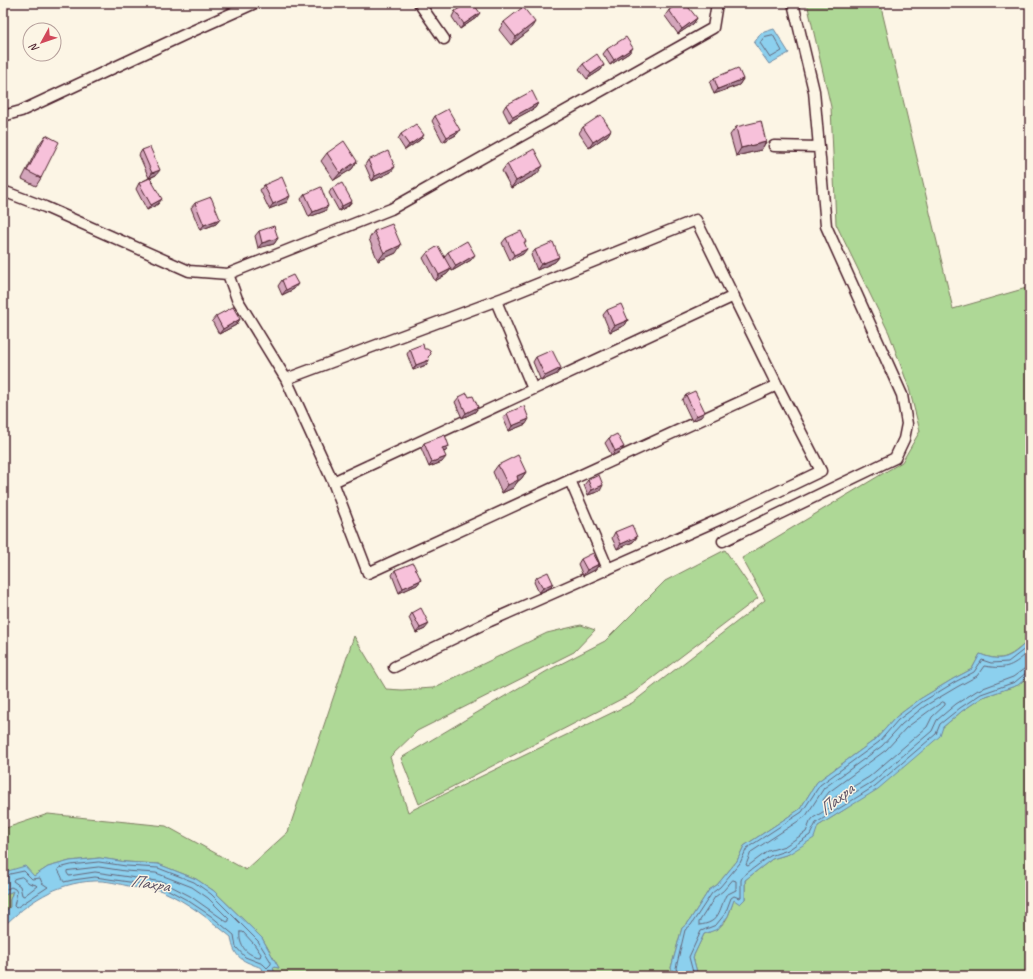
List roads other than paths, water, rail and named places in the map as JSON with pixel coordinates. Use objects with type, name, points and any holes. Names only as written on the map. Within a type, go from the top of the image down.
[{"type":"street","points":[[3,116],[21,111],[255,3]]},
{"type":"street","points":[[419,3],[444,39]]},
{"type":"street","points":[[3,191],[45,207],[189,271],[228,274],[391,210],[713,28],[717,3]]},
{"type":"street","points":[[723,541],[895,458],[904,439],[906,424],[902,395],[826,226],[814,91],[793,3]]},
{"type":"street","points":[[774,146],[819,147]]},
{"type":"street","points":[[286,379],[496,300],[696,220],[821,471],[725,517],[490,621],[394,667]]},
{"type":"street","points":[[228,274],[237,299],[286,379],[332,482],[368,573],[777,385]]},
{"type":"street","points":[[332,482],[734,296]]},
{"type":"street","points":[[496,300],[533,389]]},
{"type":"street","points":[[570,480],[608,568]]},
{"type":"water","points":[[774,29],[789,53],[769,64],[754,43],[761,33]]},
{"type":"water","name":"Пахра","points":[[1030,639],[1030,675],[1018,685],[983,697],[962,711],[943,727],[940,736],[878,789],[818,826],[814,838],[789,854],[772,859],[745,880],[745,899],[740,904],[734,900],[728,916],[718,929],[704,934],[693,957],[698,976],[675,976],[671,968],[682,928],[688,923],[709,890],[717,885],[737,861],[744,846],[800,809],[817,782],[876,739],[896,717],[920,699],[972,669],[980,654],[995,658],[1007,657],[1013,654]]},
{"type":"water","name":"Пахра","points":[[100,858],[126,862],[158,864],[196,879],[214,891],[262,938],[279,968],[273,967],[275,976],[264,976],[262,968],[240,958],[234,950],[231,937],[215,924],[181,900],[155,889],[132,887],[103,881],[67,886],[44,895],[33,902],[3,927],[3,914],[10,907],[10,900],[13,891],[3,896],[3,876],[8,871],[25,866],[34,876],[48,867],[70,861]]}]
